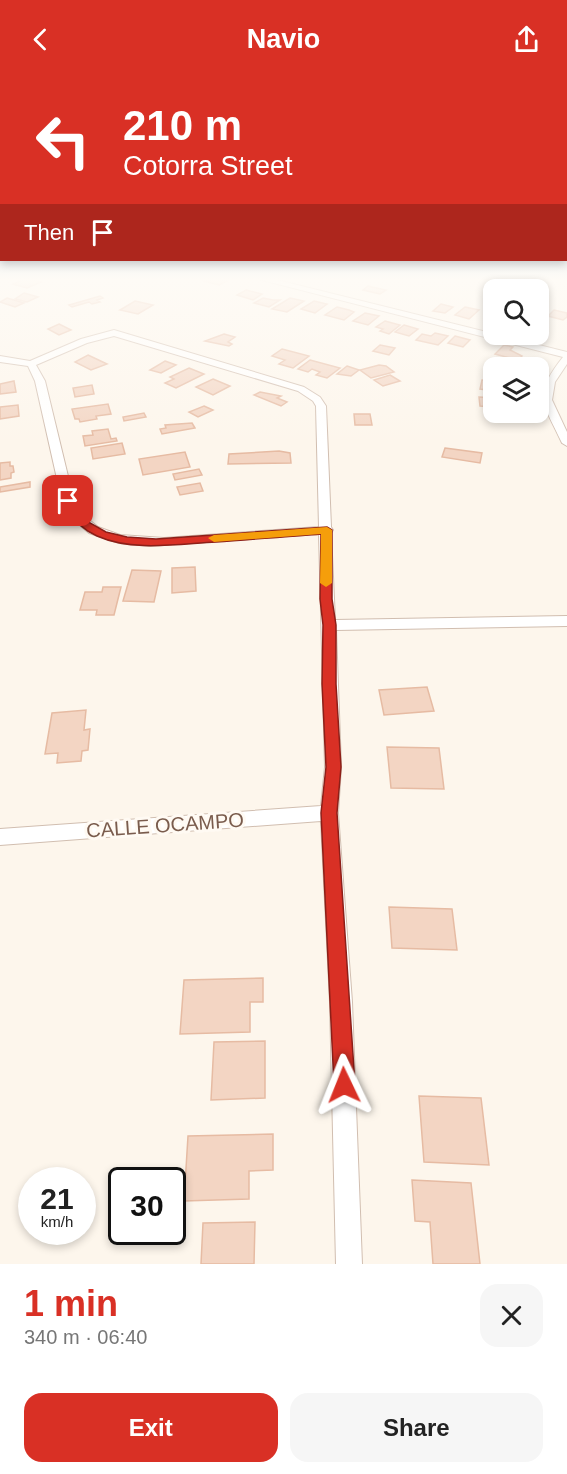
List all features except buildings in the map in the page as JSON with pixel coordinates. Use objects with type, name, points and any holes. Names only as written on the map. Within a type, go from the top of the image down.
[{"type":"street","points":[[0,358],[31,364],[96,337],[112,333]]},
{"type":"street","points":[[115,333],[301,389],[317,399],[321,406],[327,530],[326,599],[330,625],[329,684],[333,767],[329,813],[343,1048],[349,1264]]},
{"type":"street","points":[[474,333],[567,357],[554,375],[547,392],[548,402],[567,443]]},
{"type":"street","points":[[31,364],[40,381],[68,501],[73,511],[86,525],[103,535],[119,539],[156,542],[327,530]]},
{"type":"street","points":[[330,625],[567,621]]},
{"type":"street","name":"CALLE OCAMPO","points":[[0,837],[329,813]]},
{"type":"slow traffic","points":[[214,538],[327,530],[326,583]]},
{"type":"route","points":[[68,501],[73,511],[86,525],[103,535],[127,541],[156,542],[327,530],[326,599],[330,625],[329,684],[333,767],[329,813],[344,1085]]}]
